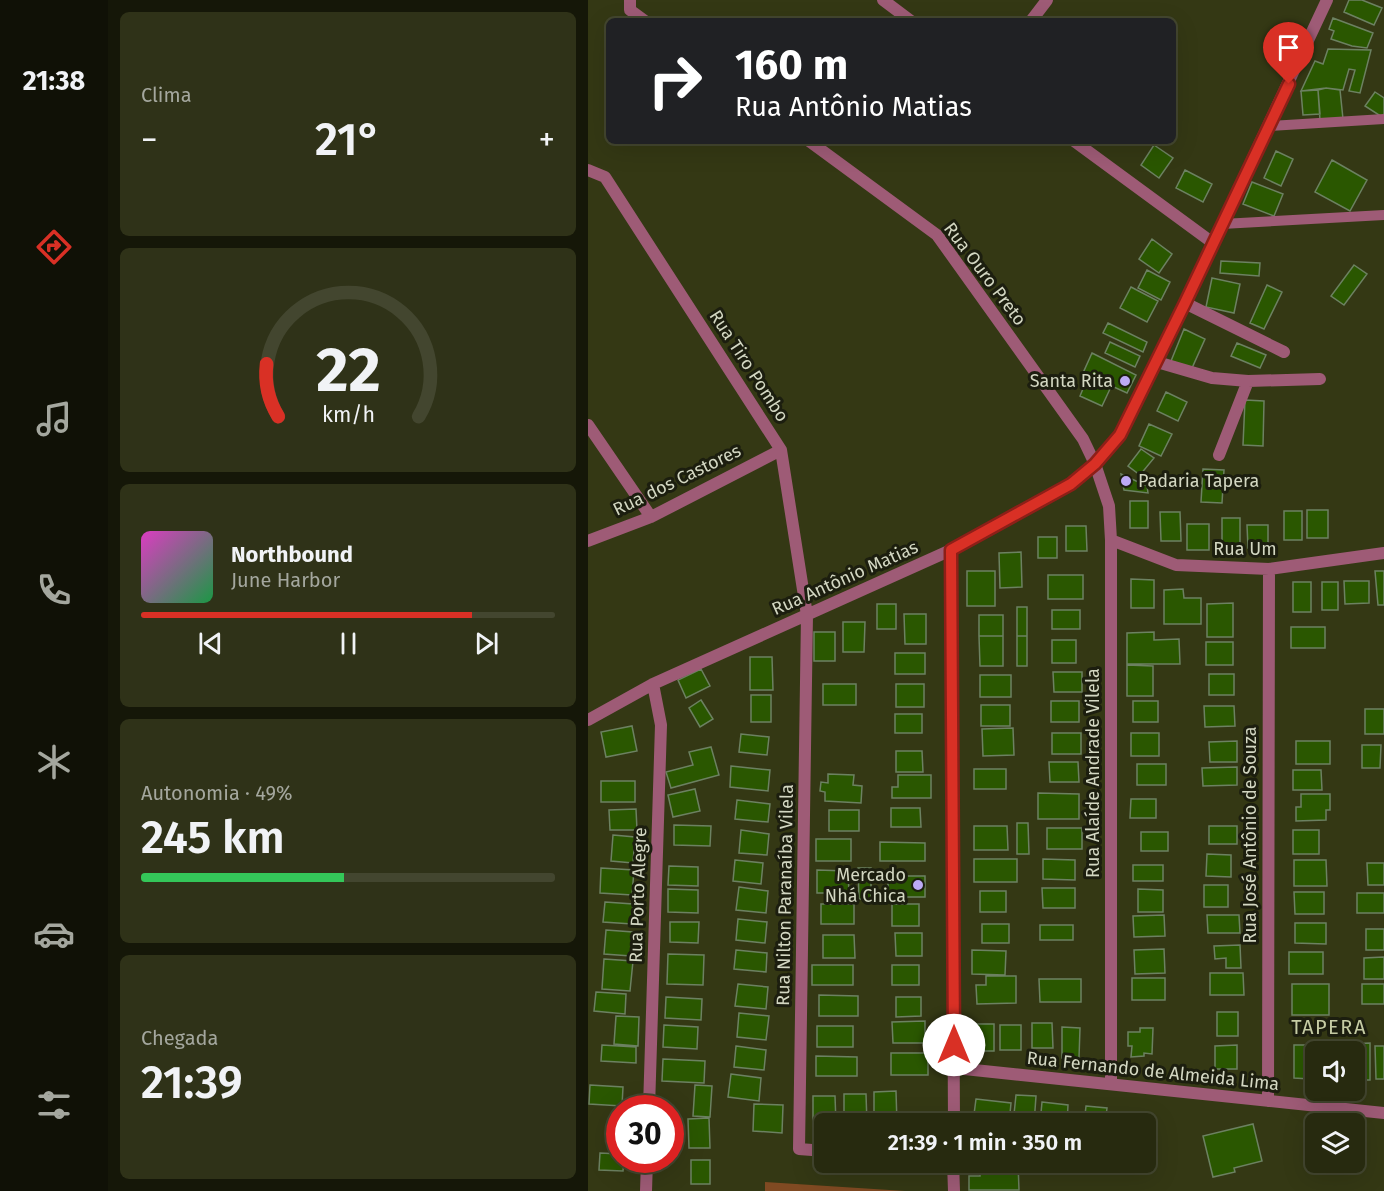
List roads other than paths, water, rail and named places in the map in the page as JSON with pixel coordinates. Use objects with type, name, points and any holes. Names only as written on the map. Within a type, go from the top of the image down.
[{"type":"street","points":[[630,0],[630,10],[641,18]]},
{"type":"street","points":[[883,0],[907,18]]},
{"type":"street","points":[[1033,18],[1047,0]]},
{"type":"street","name":"Rua Antônio Matias","points":[[588,720],[653,684],[951,550],[1071,484],[1095,464],[1120,435],[1157,362],[1327,0]]},
{"type":"street","name":"Rua Ouro Preto","points":[[813,144],[937,235],[1083,439],[1095,464]]},
{"type":"street","points":[[1078,144],[1213,243]]},
{"type":"street","name":"Rua Tiro Pombo","points":[[588,170],[605,177],[781,450],[807,615]]},
{"type":"street","points":[[1185,303],[1284,352]]},
{"type":"street","points":[[1157,362],[1212,378],[1248,381],[1320,379]]},
{"type":"street","points":[[1219,455],[1248,381]]},
{"type":"street","points":[[588,425],[651,517]]},
{"type":"street","name":"Rua dos Castores","points":[[588,541],[651,517],[781,450]]},
{"type":"street","name":"Rua Alaíde Andrade Vilela","points":[[1095,464],[1109,506],[1111,540],[1111,1084]]},
{"type":"street","name":"Rua Um","points":[[1111,540],[1176,566],[1269,569],[1384,553]]},
{"type":"street","points":[[951,550],[954,1113]]},
{"type":"street","name":"Rua José Antônio de Souza","points":[[1268,1101],[1269,569]]},
{"type":"street","name":"Rua Nilton Paranaíba Vilela","points":[[807,615],[799,1149],[814,1150]]},
{"type":"street","name":"Rua Porto Alegre","points":[[649,1095],[661,725],[653,684]]},
{"type":"street","name":"Rua Fernando de Almeida Lima","points":[[955,1068],[1384,1113]]},
{"type":"street","points":[[646,1191],[647,1173]]},
{"type":"street","points":[[953,1173],[954,1191]]},
{"type":"lane","points":[[1269,126],[1384,119]]},
{"type":"lane","points":[[1222,224],[1384,215]]},
{"type":"place","name":"Santa Rita","points":[[1125,381]]},
{"type":"place","name":"Padaria Tapera","points":[[1126,481]]},
{"type":"place","name":"Mercado Nhá Chica","points":[[918,885]]},
{"type":"district","name":"TAPERA","points":[[1329,1027]]}]
